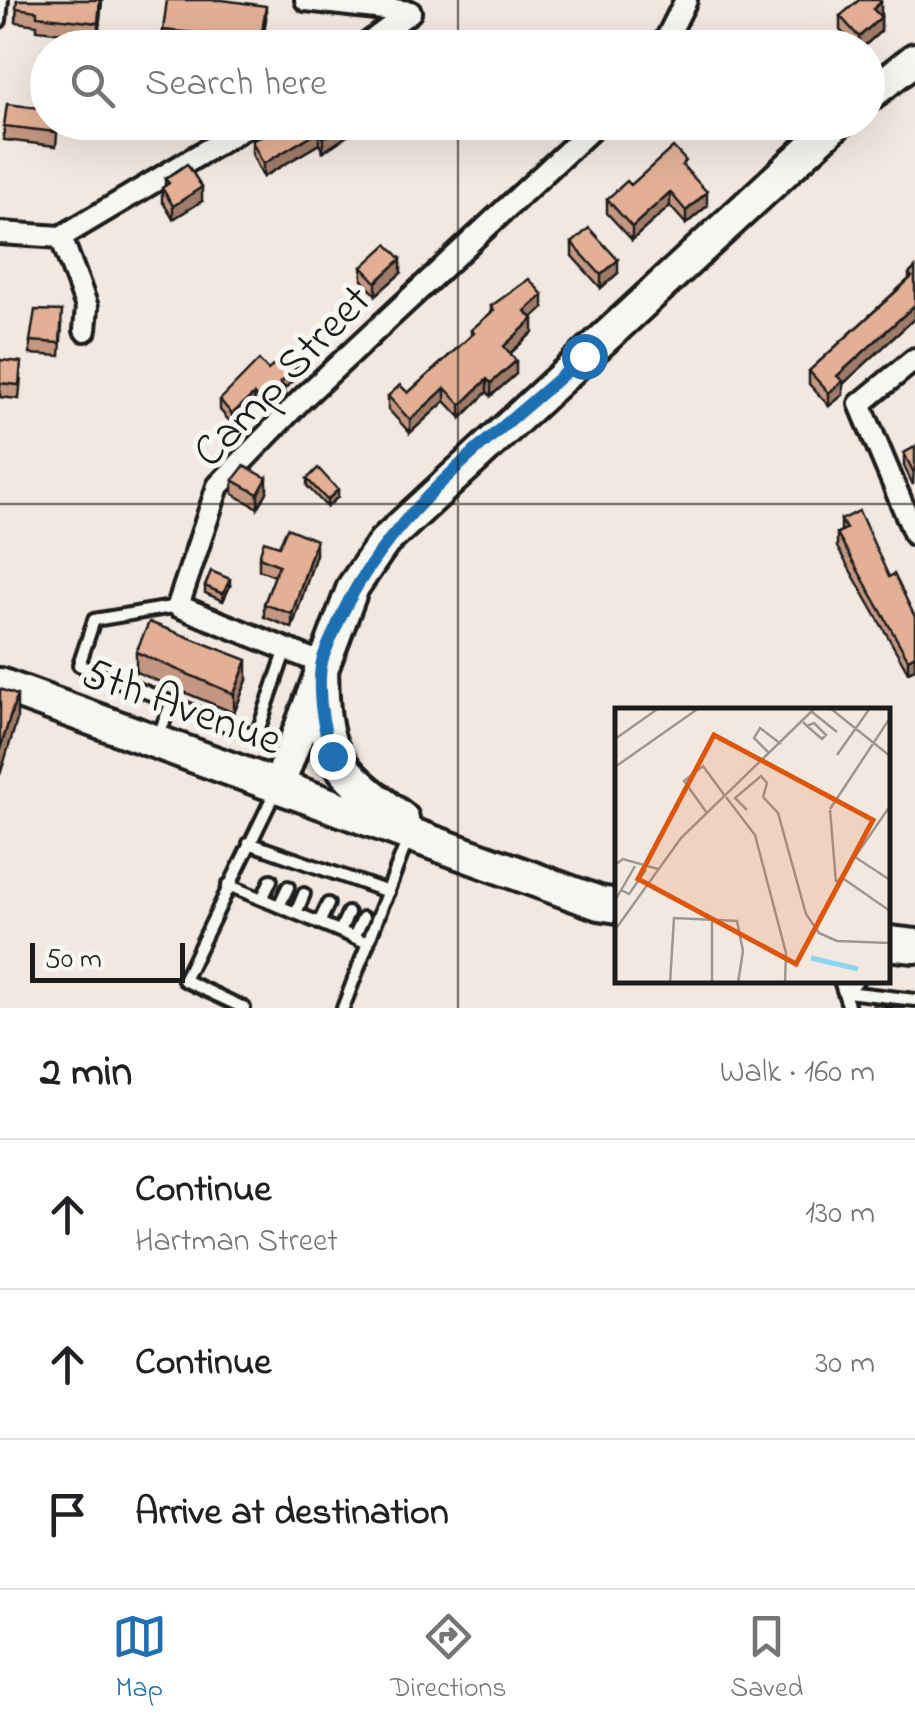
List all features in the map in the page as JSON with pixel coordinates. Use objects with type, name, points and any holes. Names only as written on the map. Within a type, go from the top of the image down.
[{"type":"main road","points":[[885,82],[915,58]]},
{"type":"main road","points":[[278,787],[321,663],[353,586],[384,542],[819,140]]},
{"type":"main road","points":[[321,663],[322,721],[332,756],[353,782],[420,836]]},
{"type":"main road","name":"5th Avenue","points":[[0,685],[599,903],[615,906]]},
{"type":"main road","points":[[890,943],[915,946]]},
{"type":"street","points":[[306,0],[366,3],[410,12],[386,30]]},
{"type":"street","points":[[671,30],[686,0]]},
{"type":"street","points":[[0,233],[61,236],[224,140]]},
{"type":"street","name":"Camp Street","points":[[178,606],[218,486],[302,399],[580,140]]},
{"type":"street","points":[[61,236],[88,307],[84,330]]},
{"type":"street","points":[[915,359],[860,404],[915,534]]},
{"type":"street","points":[[178,606],[321,663]]},
{"type":"lane","points":[[0,21],[2,0]]},
{"type":"lane","points":[[178,606],[94,620],[79,665],[256,737],[286,648]]},
{"type":"lane","points":[[156,743],[171,704]]},
{"type":"lane","points":[[244,1008],[184,980],[278,787]]},
{"type":"lane","points":[[370,902],[420,836]]},
{"type":"lane","points":[[250,843],[281,860],[298,866],[317,866],[382,890]]},
{"type":"lane","points":[[312,879],[317,866]]},
{"type":"lane","points":[[335,888],[341,875]]},
{"type":"lane","points":[[262,899],[271,880]]},
{"type":"lane","points":[[356,898],[362,883]]},
{"type":"lane","points":[[228,885],[368,943]]},
{"type":"lane","points":[[280,906],[288,887]]},
{"type":"lane","points":[[344,1008],[382,890]]},
{"type":"lane","points":[[296,913],[304,894]]},
{"type":"lane","points":[[319,922],[328,904]]},
{"type":"lane","points":[[340,931],[348,913]]},
{"type":"lane","points":[[354,937],[362,918]]},
{"type":"lane","points":[[842,983],[850,1008]]},
{"type":"lane","points":[[847,992],[854,983]]},
{"type":"lane","points":[[847,992],[915,1000]]},
{"type":"building","points":[[17,0],[100,0],[98,23],[37,16],[37,11],[16,8]]},
{"type":"building","points":[[167,0],[222,0],[266,6],[262,30],[163,30]]},
{"type":"building","points":[[859,0],[881,2],[873,9],[881,17],[867,30],[853,30],[840,16]]},
{"type":"building","points":[[7,104],[30,107],[30,129],[4,126]]},
{"type":"building","points":[[254,140],[304,140],[263,164]]},
{"type":"building","points":[[673,147],[686,161],[682,165],[707,192],[686,211],[670,192],[632,227],[607,199],[627,181],[631,185]]},
{"type":"building","points":[[187,164],[202,187],[173,206],[162,188],[169,183],[165,179]]},
{"type":"building","points":[[589,228],[618,260],[601,275],[572,243]]},
{"type":"building","points":[[387,244],[401,259],[376,282],[362,267]]},
{"type":"building","points":[[915,268],[915,305],[837,376],[843,381],[829,393],[809,371],[912,277],[909,274]]},
{"type":"building","points":[[529,279],[543,295],[525,311],[533,319],[504,346],[516,361],[491,383],[487,379],[461,405],[445,388],[410,420],[388,396],[400,385],[408,393],[474,333],[471,330],[494,310],[491,306]]},
{"type":"building","points":[[35,310],[62,311],[60,343],[30,341]]},
{"type":"building","points":[[291,350],[302,363],[280,383],[284,387],[272,398],[265,391],[257,398],[254,394],[232,414],[220,400],[259,360],[268,370]]},
{"type":"building","points":[[0,360],[21,362],[19,385],[0,383]]},
{"type":"building","points":[[915,447],[915,470],[913,471],[904,453]]},
{"type":"building","points":[[244,466],[267,478],[258,494],[233,480]]},
{"type":"building","points":[[318,468],[338,490],[327,500],[307,479]]},
{"type":"building","points":[[859,511],[889,577],[894,574],[915,617],[915,655],[908,659],[837,533],[846,529],[841,520]]},
{"type":"building","points":[[287,528],[316,540],[292,614],[264,604],[279,565],[259,557],[264,541],[279,546]]},
{"type":"building","points":[[211,571],[230,579],[223,594],[205,586]]},
{"type":"building","points":[[149,622],[247,660],[234,694],[136,652]]},
{"type":"building","points":[[0,689],[17,695],[0,749]]},
{"type":"building","points":[[873,1004],[906,1008],[872,1008]]},
{"type":"route","points":[[332,756],[322,721],[321,663],[353,586],[384,542],[424,502],[584,356]]}]
